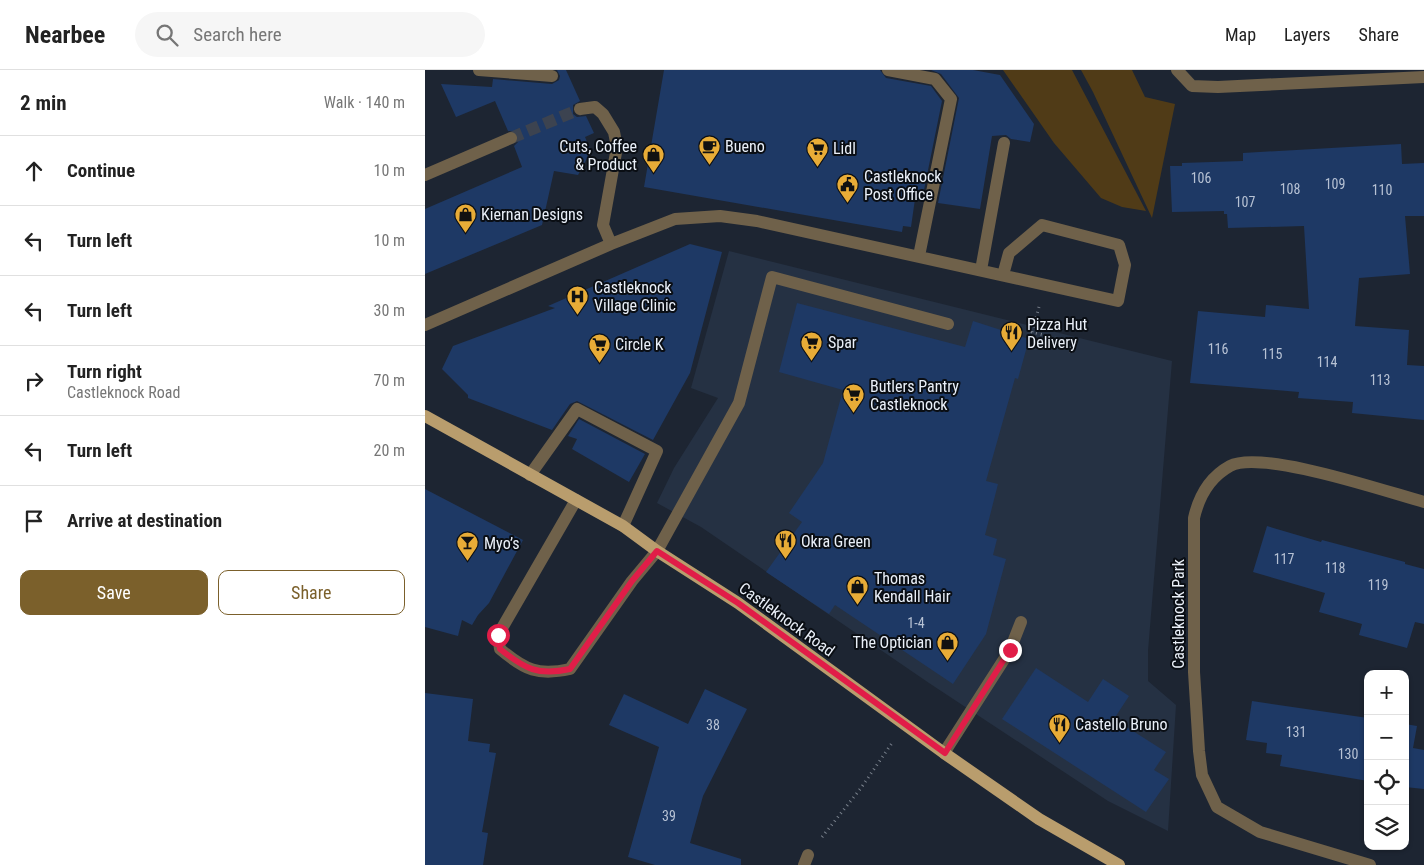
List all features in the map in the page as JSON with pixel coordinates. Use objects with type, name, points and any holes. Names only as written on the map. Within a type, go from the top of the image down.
[{"type":"main road","name":"Castleknock Road","points":[[425,416],[623,526],[657,551],[738,603],[945,753],[1039,818],[1119,865]]},
{"type":"street","points":[[479,70],[552,76]]},
{"type":"street","points":[[887,70],[935,79],[951,99],[919,256]]},
{"type":"street","points":[[1177,70],[1192,86],[1218,88],[1424,78]]},
{"type":"street","points":[[579,109],[595,108],[603,114],[614,132],[617,147],[603,226],[611,244]]},
{"type":"street","points":[[425,175],[511,138]]},
{"type":"street","points":[[981,270],[1004,143]]},
{"type":"street","points":[[425,325],[611,244],[675,219],[720,216],[757,221],[1118,301],[1125,265],[1119,246],[1042,226],[1009,253],[1003,275]]},
{"type":"street","points":[[575,500],[498,635],[500,649],[519,665],[549,674],[570,669],[632,581],[657,551],[739,403],[772,277],[948,324]]},
{"type":"street","points":[[531,475],[577,410],[657,450],[623,526]]},
{"type":"street","name":"Castleknock Park","points":[[1371,865],[1260,832],[1217,807],[1202,775],[1199,752],[1194,672],[1194,518],[1199,499],[1218,475],[1231,465],[1258,462],[1285,465],[1424,502]]},
{"type":"street","points":[[945,753],[1010,650],[1021,622]]},
{"type":"path","points":[[1039,308],[1032,332],[1070,342],[1071,353]]},
{"type":"path","points":[[806,860],[861,788],[905,724]]},
{"type":"shaded area","points":[[1003,70],[1072,70],[1146,211],[1122,207],[1101,198],[1054,143]]},
{"type":"shaded area","points":[[1081,70],[1132,70],[1145,97],[1175,104],[1152,218],[1093,92]]},
{"type":"shaded area","points":[[729,251],[1172,361],[1148,651],[1148,681],[1176,705],[1168,831],[1108,801],[929,683],[701,527],[657,503],[674,468],[718,398],[691,388]]},
{"type":"building","points":[[557,70],[566,70],[580,101],[573,105],[573,114],[577,117],[586,116],[594,133],[585,137],[591,151],[578,175],[554,171],[542,225],[425,274],[425,209],[522,167],[514,146],[518,142],[519,135],[515,131],[508,131],[495,101],[456,117],[441,84],[492,87],[493,79],[552,84],[559,80],[560,76]]},
{"type":"building","name":"Lidl","points":[[664,70],[880,70],[886,78],[931,86],[942,101],[922,200],[915,199],[911,227],[903,226],[902,232],[644,187]]},
{"type":"building","points":[[931,70],[973,70],[1000,75],[1034,124],[1030,142],[1011,139],[1006,135],[992,136],[980,209],[938,203],[959,98],[941,74]]},
{"type":"building","points":[[1401,144],[1402,164],[1424,163],[1424,216],[1405,216],[1410,274],[1359,278],[1355,326],[1409,330],[1407,365],[1424,366],[1424,420],[1352,413],[1353,402],[1298,398],[1299,392],[1190,383],[1198,311],[1265,317],[1266,305],[1309,309],[1304,226],[1228,228],[1227,214],[1224,214],[1224,211],[1172,212],[1170,166],[1182,166],[1182,163],[1243,161],[1243,153]]},
{"type":"building","points":[[690,244],[722,252],[690,373],[653,440],[577,401],[570,404],[552,430],[468,398],[468,395],[442,369],[453,346],[555,308],[548,306]]},
{"type":"building","points":[[797,303],[965,347],[973,321],[1029,339],[1018,379],[1015,378],[986,481],[998,484],[985,535],[997,539],[993,555],[1006,559],[986,634],[953,684],[835,605],[829,614],[766,572],[802,522],[789,513],[823,463],[843,390],[779,372]]},
{"type":"building","points":[[579,419],[645,454],[629,482],[572,449],[577,439],[568,436]]},
{"type":"building","name":"Myo’s","points":[[425,489],[523,540],[489,603],[472,625],[462,620],[458,636],[425,627]]},
{"type":"building","points":[[1267,526],[1321,542],[1322,540],[1405,562],[1405,564],[1424,569],[1424,624],[1415,622],[1407,648],[1359,635],[1362,624],[1319,612],[1325,593],[1253,572]]},
{"type":"building","points":[[1036,668],[1088,702],[1103,679],[1129,696],[1114,719],[1166,752],[1154,770],[1169,779],[1146,812],[1002,719]]},
{"type":"building","points":[[705,689],[747,709],[703,796],[690,843],[741,859],[741,865],[655,865],[628,857],[659,747],[609,725],[624,694],[688,724]]},
{"type":"building","points":[[425,693],[473,699],[468,741],[490,744],[489,752],[496,753],[482,832],[488,833],[483,865],[425,865]]},
{"type":"building","points":[[1252,701],[1364,717],[1364,780],[1280,766],[1282,755],[1266,753],[1267,743],[1246,740]]},
{"type":"building","points":[[1409,725],[1417,726],[1413,748],[1424,750],[1424,789],[1409,787]]},
{"type":"tunnel","points":[[511,138],[580,109]]},
{"type":"place","name":"Bueno","points":[[709,165]]},
{"type":"place","name":"Lidl","points":[[817,167]]},
{"type":"place","name":"Cuts, Coffee & Product","points":[[653,174]]},
{"type":"place","name":"Castleknock Post Office","points":[[848,204]]},
{"type":"place","name":"Kiernan Designs","points":[[465,233]]},
{"type":"place","name":"Castleknock Village Clinic","points":[[578,315]]},
{"type":"place","name":"Pizza Hut Delivery","points":[[1011,352]]},
{"type":"place","name":"Spar","points":[[812,361]]},
{"type":"place","name":"Circle K","points":[[599,363]]},
{"type":"place","name":"Butlers Pantry Castleknock","points":[[854,414]]},
{"type":"place","name":"Okra Green","points":[[785,560]]},
{"type":"place","name":"Myo’s","points":[[468,562]]},
{"type":"place","name":"Thomas Kendall Hair","points":[[858,606]]},
{"type":"place","name":"The Optician","points":[[948,661]]},
{"type":"place","name":"Castello Bruno","points":[[1059,743]]},
{"type":"route","points":[[498,635],[500,649],[519,665],[549,674],[570,669],[632,581],[657,551],[738,603],[945,753],[1010,650]]}]
